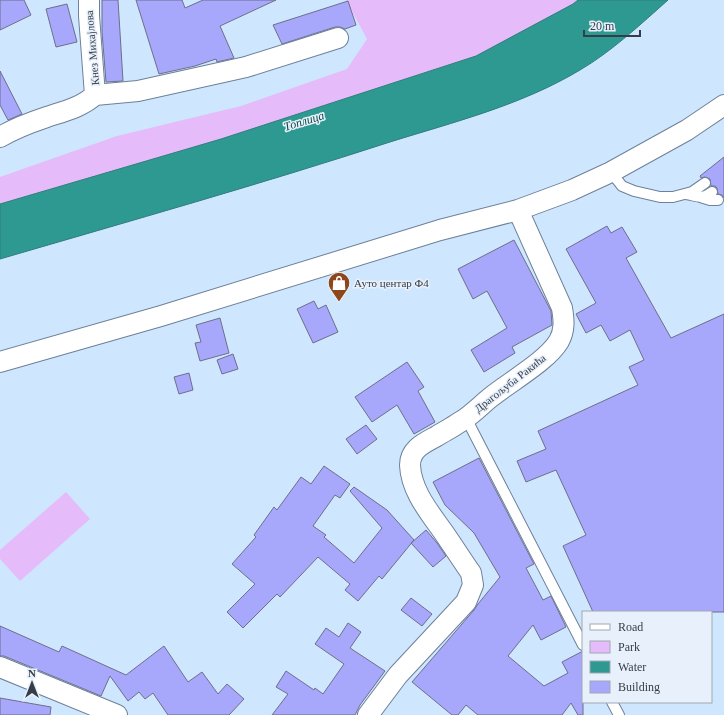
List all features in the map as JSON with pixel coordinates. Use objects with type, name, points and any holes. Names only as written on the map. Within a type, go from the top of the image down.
[{"type":"street","name":"Кнез Михајлова","points":[[89,0],[95,95]]},
{"type":"street","points":[[0,137],[26,125],[81,105],[95,95],[138,91],[246,67],[338,38]]},
{"type":"street","points":[[0,362],[161,316],[440,230],[518,210],[572,190],[611,172],[687,130],[724,105]]},
{"type":"street","name":"Драгољуба Ракића","points":[[368,715],[398,675],[466,602],[473,585],[471,573],[418,493],[411,474],[410,464],[415,450],[422,444],[466,418],[542,359],[552,350],[559,340],[563,330],[564,320],[562,308],[518,210]]},
{"type":"street","points":[[0,668],[117,715]]},
{"type":"lane","points":[[611,172],[622,186],[647,195],[660,197],[673,197],[694,191],[705,183]]},
{"type":"lane","points":[[684,193],[700,197],[715,196]]},
{"type":"lane","points":[[466,418],[582,643]]},
{"type":"lane","points":[[613,703],[619,715]]},
{"type":"green space","points":[[346,0],[578,0],[476,56],[221,139],[0,204],[0,177],[117,136],[241,106],[347,69],[367,39]]},
{"type":"green space","points":[[66,492],[90,519],[20,581],[0,559],[0,550]]},
{"type":"water","name":"Топлица","points":[[578,0],[668,0],[626,37],[592,63],[558,82],[511,103],[463,120],[293,173],[0,259],[0,204],[221,139],[476,56]]},
{"type":"building","points":[[0,0],[24,0],[31,15],[0,30]]},
{"type":"building","points":[[102,0],[118,0],[123,81],[106,82],[102,32]]},
{"type":"building","points":[[136,0],[182,0],[185,8],[203,0],[276,0],[220,26],[234,58],[217,62],[216,59],[195,66],[159,74]]},
{"type":"building","points":[[348,1],[356,25],[345,29],[335,27],[282,44],[273,25]]},
{"type":"building","points":[[67,4],[77,42],[56,47],[46,9]]},
{"type":"building","points":[[0,71],[22,114],[8,120],[0,105]]},
{"type":"building","points":[[724,157],[724,198],[722,195],[718,194],[715,186],[711,186],[710,179],[705,177],[701,178],[700,176]]},
{"type":"building","points":[[607,226],[611,233],[622,227],[637,252],[626,258],[671,338],[724,314],[724,612],[593,611],[563,546],[586,535],[556,470],[526,482],[517,461],[546,449],[538,431],[638,385],[629,367],[644,360],[630,330],[610,341],[601,325],[586,333],[576,314],[596,303],[566,249]]},
{"type":"building","points":[[514,240],[551,311],[552,325],[512,347],[515,353],[484,372],[471,350],[507,328],[487,291],[473,299],[458,269]]},
{"type":"building","points":[[314,301],[318,309],[326,305],[338,332],[313,343],[297,309]]},
{"type":"building","points":[[220,318],[229,353],[200,361],[195,343],[201,342],[196,325]]},
{"type":"building","points":[[233,354],[238,369],[222,374],[217,360]]},
{"type":"building","points":[[407,362],[424,387],[418,391],[435,422],[414,434],[397,405],[372,422],[355,397]]},
{"type":"building","points":[[189,373],[193,390],[179,394],[174,377]]},
{"type":"building","points":[[366,425],[377,439],[357,454],[346,439]]},
{"type":"building","points":[[479,458],[534,564],[526,568],[543,600],[551,596],[566,627],[541,640],[533,625],[508,656],[544,686],[568,673],[562,662],[582,652],[583,715],[578,715],[571,703],[562,715],[478,715],[466,705],[458,715],[452,715],[412,682],[474,610],[500,577],[474,533],[445,505],[433,482]]},
{"type":"building","points":[[324,466],[350,484],[340,498],[335,495],[313,526],[326,535],[324,537],[354,563],[382,528],[350,491],[354,487],[387,510],[414,540],[382,579],[379,576],[358,601],[345,590],[350,584],[318,557],[280,597],[277,594],[243,628],[227,612],[255,584],[232,564],[256,537],[254,535],[274,507],[277,510],[301,477],[311,484]]},
{"type":"building","points":[[426,530],[446,556],[433,567],[411,543]]},
{"type":"building","points":[[411,598],[432,614],[422,626],[401,610]]},
{"type":"building","points":[[348,623],[361,632],[350,648],[385,671],[360,705],[355,715],[272,715],[288,694],[276,687],[286,671],[314,690],[315,688],[323,694],[344,664],[315,644],[326,628],[339,637]]},
{"type":"building","points":[[0,626],[59,652],[62,646],[126,675],[164,646],[188,682],[202,672],[218,694],[227,684],[244,699],[229,715],[168,715],[153,693],[145,699],[139,692],[128,701],[110,676],[101,696],[4,656],[0,656]]},
{"type":"building","points":[[0,698],[51,707],[50,715],[0,715]]},
{"type":"place","name":"Ауто центар Ф4","points":[[339,302]]}]
